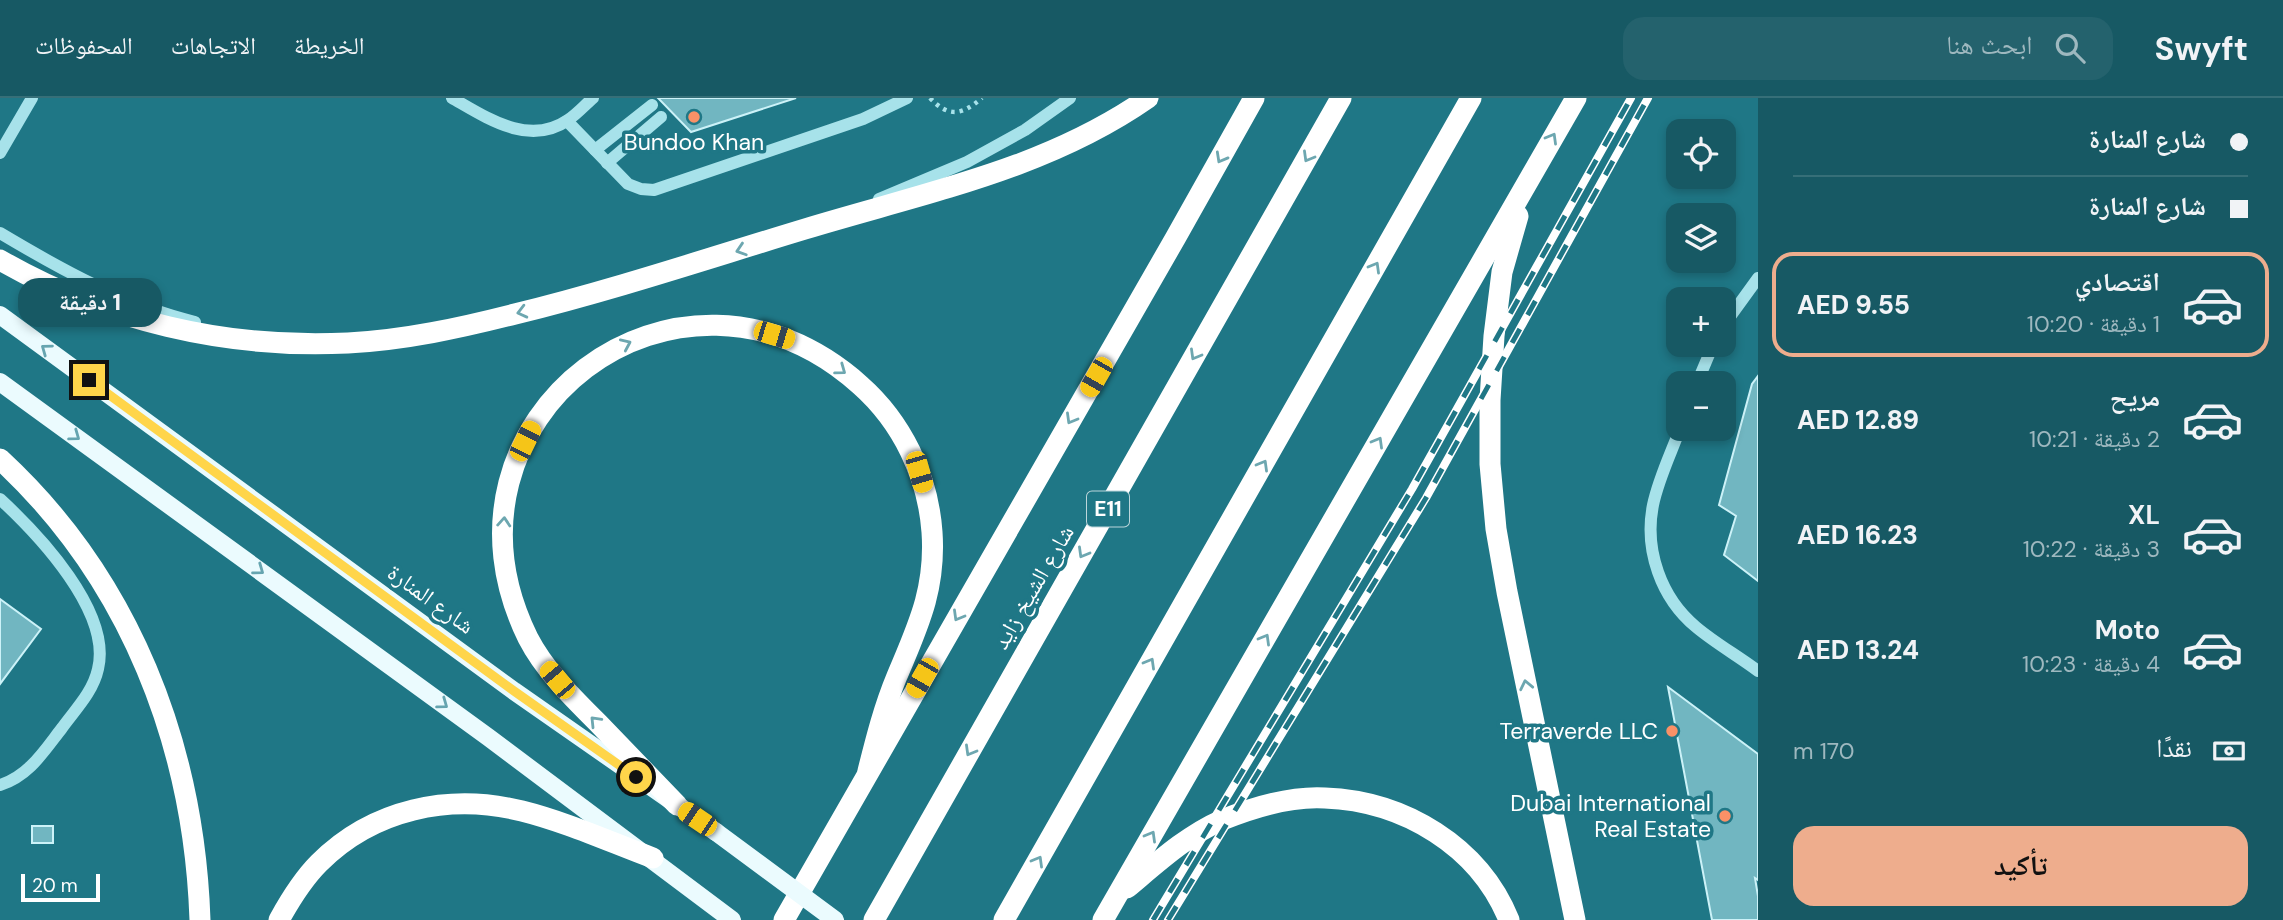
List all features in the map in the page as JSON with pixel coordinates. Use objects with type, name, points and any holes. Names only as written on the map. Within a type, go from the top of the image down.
[{"type":"highway","points":[[0,260],[67,294],[112,312],[159,326],[230,338],[302,344],[350,343],[452,330],[630,284],[1009,169],[1056,151],[1149,98]]},
{"type":"highway","points":[[784,920],[1254,98]]},
{"type":"highway","name":"شارع الشيخ زايد","points":[[874,920],[1341,98]]},
{"type":"highway","points":[[1004,920],[1471,98]]},
{"type":"highway","points":[[1104,920],[1576,98]]},
{"type":"highway","points":[[1531,175],[1502,272],[1490,387],[1490,464],[1496,529],[1507,592],[1575,920]]},
{"type":"highway","points":[[677,805],[547,667],[530,641],[516,611],[503,549],[509,485],[518,455],[550,400],[573,377],[600,357],[629,342],[660,332],[726,326],[790,340],[819,354],[870,394],[890,417],[906,444],[919,472],[928,502],[932,564],[928,595],[919,625],[897,675],[868,771]]},
{"type":"highway","points":[[0,459],[56,518],[92,566],[122,617],[148,670],[169,726],[184,783],[195,842],[200,920]]},
{"type":"highway","points":[[1117,896],[1172,851],[1220,821],[1252,809],[1286,801],[1323,797],[1360,801],[1396,811],[1430,828],[1460,850],[1486,878],[1510,920]]},
{"type":"highway","points":[[279,920],[296,890],[319,863],[345,841],[375,823],[416,808],[464,804],[521,810],[653,858]]},
{"type":"main road","name":"شارع المنارة","points":[[0,315],[514,691],[716,832],[835,920]]},
{"type":"main road","points":[[0,382],[653,858],[732,920]]},
{"type":"street","points":[[0,153],[32,98]]},
{"type":"street","points":[[452,98],[496,123],[520,131],[544,130],[567,121],[593,98]]},
{"type":"street","points":[[567,121],[628,184],[640,189],[654,190],[863,120],[907,98]]},
{"type":"street","points":[[806,229],[967,162],[1025,130],[1070,98]]},
{"type":"street","points":[[596,150],[652,104]]},
{"type":"street","points":[[607,163],[661,117]]},
{"type":"street","points":[[0,233],[68,274],[124,298],[182,319],[241,334],[302,344]]},
{"type":"street","points":[[1736,308],[1758,278]]},
{"type":"street","points":[[1676,441],[1654,503],[1651,523],[1655,562],[1670,598],[1682,614],[1758,671]]},
{"type":"street","points":[[0,499],[38,538],[75,588],[96,628],[100,654],[98,668],[87,695],[39,759],[19,777],[0,785]]},
{"type":"path","points":[[930,98],[940,108],[955,113],[969,109],[982,98]]},
{"type":"building","points":[[658,98],[796,98],[691,132]]},
{"type":"building","points":[[1758,376],[1758,581],[1724,555],[1736,516],[1719,505],[1752,384]]},
{"type":"building","points":[[0,599],[41,629],[0,684]]},
{"type":"building","name":"Dubai International Real Estate","points":[[1668,687],[1758,754],[1758,880],[1755,878],[1758,920],[1712,920]]},
{"type":"building","points":[[32,826],[53,826],[53,843],[32,843]]},
{"type":"railway","points":[[1153,920],[1412,489],[1631,98]]},
{"type":"railway","points":[[1168,920],[1426,498],[1648,98]]},
{"type":"place","name":"Bundoo Khan","points":[[694,117]]},
{"type":"place","name":"Terraverde LLC","points":[[1672,731]]},
{"type":"place","name":"Dubai International Real Estate","points":[[1725,816]]},
{"type":"route","points":[[89,380],[636,777]]}]
